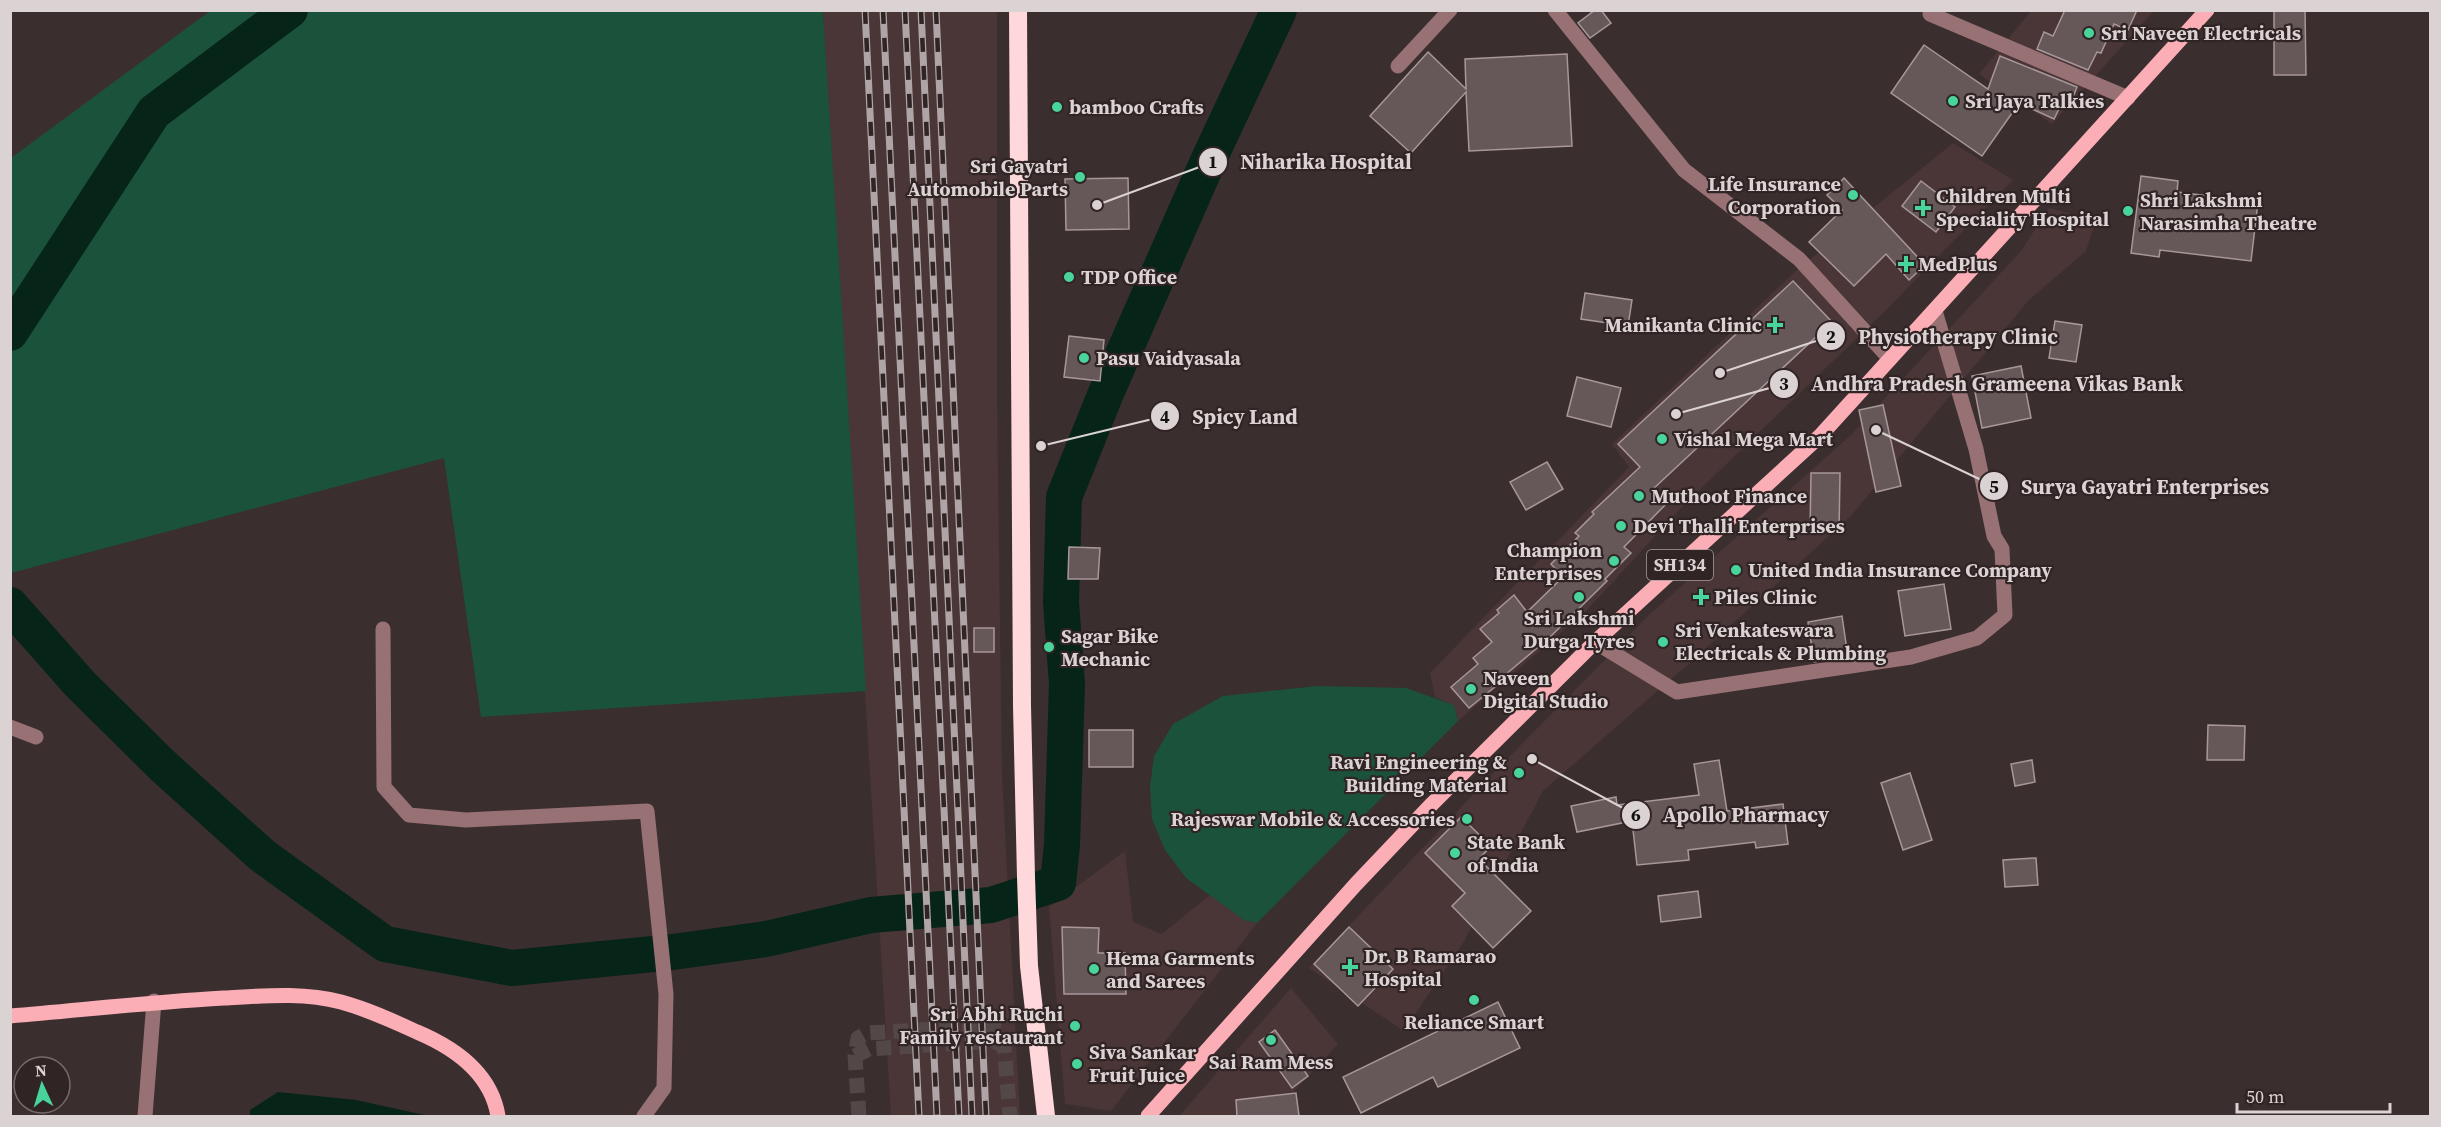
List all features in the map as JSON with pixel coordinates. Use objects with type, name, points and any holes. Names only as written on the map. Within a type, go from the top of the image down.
[{"type":"highway","points":[[1018,10],[1022,706],[1026,877],[1029,966],[1046,1116]]},
{"type":"main road","name":"SH134","points":[[1149,1116],[1356,884],[1595,642],[1820,436],[2207,10]]},
{"type":"main road","points":[[10,1016],[154,1001],[289,994],[340,1002],[435,1039],[459,1054],[482,1076],[496,1106],[498,1116]]},
{"type":"street","points":[[1398,66],[1450,10]]},
{"type":"street","points":[[1555,10],[1683,170],[1799,259],[1890,359]]},
{"type":"street","points":[[1932,10],[1930,14],[2128,98]]},
{"type":"street","points":[[1595,642],[1677,692],[1911,657],[1977,638],[2005,615],[2002,549],[1994,536],[1976,449],[1935,311]]},
{"type":"street","points":[[383,629],[384,787],[409,815],[466,820],[647,811],[666,994],[664,1088],[644,1116]]},
{"type":"street","points":[[10,727],[36,737]]},
{"type":"street","points":[[145,1116],[154,1001]]},
{"type":"shaded area","points":[[210,11],[823,11],[866,691],[481,717],[444,458],[11,573],[11,158]]},
{"type":"shaded area","points":[[823,11],[997,11],[997,398],[1002,775],[1020,1116],[891,1116]]},
{"type":"shaded area","points":[[2031,11],[2154,11],[2052,124],[1979,74]]},
{"type":"shaded area","points":[[1953,143],[2013,180],[1886,310],[1684,505],[1587,610],[1458,721],[1454,705],[1435,697],[1430,673],[1629,467],[1612,444],[1797,270]]},
{"type":"shaded area","points":[[2049,208],[2096,220],[2086,251],[2028,301],[1851,516],[1693,660],[1543,791],[1463,943],[1404,1031],[1309,968],[1502,764],[1650,614],[1852,434],[2021,251]]},
{"type":"shaded area","points":[[1318,686],[1406,688],[1454,705],[1458,721],[1257,923],[1244,920],[1186,878],[1165,850],[1152,819],[1150,787],[1154,756],[1173,724],[1223,696]]},
{"type":"shaded area","points":[[1125,851],[1133,922],[1162,934],[1211,894],[1244,920],[1257,923],[1111,1111],[1065,1104],[1049,907]]},
{"type":"shaded area","points":[[1291,988],[1338,1044],[1271,1116],[1179,1116]]},
{"type":"shaded area","points":[[278,1092],[356,1100],[429,1116],[250,1116],[250,1110]]},
{"type":"building","points":[[1595,10],[1601,10],[1611,23],[1590,38],[1578,23]]},
{"type":"building","points":[[2065,10],[2137,10],[2128,30],[2114,24],[2101,53],[2097,52],[2088,70],[2037,49],[2044,32],[2053,36]]},
{"type":"building","points":[[2274,10],[2305,10],[2306,75],[2274,75]]},
{"type":"building","name":"Sri Jaya Talkies","points":[[1924,45],[1988,89],[2000,56],[2077,87],[2071,102],[2064,99],[2054,119],[2019,103],[1982,156],[1891,93]]},
{"type":"building","points":[[1428,52],[1466,89],[1465,59],[1567,54],[1572,146],[1469,151],[1466,92],[1411,153],[1370,116]]},
{"type":"building","points":[[2141,176],[2178,181],[2177,192],[2258,202],[2251,261],[2160,250],[2159,257],[2131,253]]},
{"type":"building","points":[[1128,178],[1129,229],[1066,230],[1065,179]]},
{"type":"building","points":[[1844,178],[1925,265],[1909,280],[1886,254],[1854,286],[1809,242],[1842,210],[1827,195]]},
{"type":"building","points":[[1921,181],[1955,207],[1936,232],[1902,206]]},
{"type":"building","points":[[1793,281],[1832,322],[1652,490],[1666,504],[1624,547],[1631,553],[1605,579],[1607,581],[1549,638],[1469,708],[1451,687],[1478,664],[1473,658],[1492,642],[1480,629],[1499,613],[1497,610],[1514,595],[1527,612],[1563,577],[1551,564],[1579,536],[1575,533],[1594,514],[1592,512],[1640,467],[1618,444]]},
{"type":"building","points":[[1585,293],[1632,300],[1628,326],[1581,319]]},
{"type":"building","points":[[2055,321],[2082,325],[2076,362],[2049,358]]},
{"type":"building","name":"Pasu Vaidyasala","points":[[1069,336],[1104,340],[1100,381],[1064,377]]},
{"type":"building","points":[[2021,366],[2031,418],[1982,428],[1972,376]]},
{"type":"building","points":[[1577,377],[1621,388],[1611,427],[1567,416]]},
{"type":"building","points":[[1883,405],[1901,486],[1876,492],[1859,410]]},
{"type":"building","points":[[1547,462],[1563,489],[1526,510],[1510,482]]},
{"type":"building","points":[[1811,473],[1840,473],[1839,532],[1810,532]]},
{"type":"building","points":[[1069,547],[1100,548],[1098,579],[1068,579]]},
{"type":"building","points":[[1944,584],[1951,629],[1905,636],[1898,591]]},
{"type":"building","points":[[1842,616],[1848,657],[1814,662],[1808,622]]},
{"type":"building","points":[[974,628],[994,628],[994,652],[974,652]]},
{"type":"building","points":[[2208,725],[2245,726],[2244,760],[2207,760]]},
{"type":"building","points":[[1089,730],[1133,730],[1133,767],[1089,767]]},
{"type":"building","points":[[1719,760],[1727,811],[1783,804],[1788,844],[1756,848],[1755,842],[1688,850],[1689,860],[1637,865],[1632,821],[1577,832],[1571,806],[1616,797],[1617,805],[1699,795],[1694,764]]},
{"type":"building","points":[[2032,760],[2035,782],[2015,786],[2011,764]]},
{"type":"building","points":[[1910,773],[1932,840],[1903,850],[1881,783]]},
{"type":"building","points":[[1461,817],[1491,846],[1479,859],[1531,911],[1493,948],[1452,906],[1465,893],[1425,853]]},
{"type":"building","points":[[2036,858],[2038,885],[2005,887],[2003,860]]},
{"type":"building","points":[[1698,891],[1701,917],[1661,922],[1658,896]]},
{"type":"building","points":[[1062,927],[1099,928],[1098,953],[1125,953],[1126,994],[1064,994]]},
{"type":"building","points":[[1349,927],[1393,969],[1358,1006],[1314,964]]},
{"type":"building","points":[[1498,1002],[1520,1048],[1438,1087],[1433,1077],[1361,1113],[1343,1077]]},
{"type":"building","points":[[1275,1030],[1308,1076],[1292,1088],[1259,1042]]},
{"type":"building","points":[[1296,1093],[1299,1116],[1237,1116],[1236,1100]]},
{"type":"waterway","points":[[10,333],[154,112],[290,10]]},
{"type":"waterway","points":[[10,605],[80,684],[163,766],[263,856],[385,944],[512,968],[673,952],[766,939],[871,915],[991,905],[1058,883],[1062,845],[1067,684],[1061,602],[1064,497],[1106,393],[1209,159],[1279,10]]},
{"type":"tunnel","points":[[859,1116],[855,1056],[858,1038],[867,1033],[989,1026],[999,1031],[1004,1046],[1010,1116]]},
{"type":"tunnel","points":[[855,1056],[869,1049],[993,1041],[1004,1046]]},
{"type":"railway","points":[[865,10],[919,1116]]},
{"type":"railway","points":[[883,10],[937,1116]]},
{"type":"railway","points":[[905,10],[959,1116]]},
{"type":"railway","points":[[921,10],[972,1116]]},
{"type":"railway","points":[[936,10],[986,1116]]},
{"type":"place","name":"Sri Naveen Electricals","points":[[2089,33]]},
{"type":"place","name":"Sri Jaya Talkies","points":[[1953,101]]},
{"type":"place","name":"bamboo Crafts","points":[[1057,107]]},
{"type":"place","name":"Sri Gayatri Automobile Parts","points":[[1080,177]]},
{"type":"place","name":"Life Insurance Corporation","points":[[1853,195]]},
{"type":"place","name":"Niharika Hospital","points":[[1097,205]]},
{"type":"place","name":"Children Multi Speciality Hospital","points":[[1923,208]]},
{"type":"place","name":"Shri Lakshmi Narasimha Theatre","points":[[2128,211]]},
{"type":"place","name":"MedPlus","points":[[1906,264]]},
{"type":"place","name":"TDP Office","points":[[1069,277]]},
{"type":"place","name":"Manikanta Clinic","points":[[1775,325]]},
{"type":"place","name":"Pasu Vaidyasala","points":[[1084,358]]},
{"type":"place","name":"Physiotherapy Clinic","points":[[1720,373]]},
{"type":"place","name":"Andhra Pradesh Grameena Vikas Bank","points":[[1676,414]]},
{"type":"place","name":"Surya Gayatri Enterprises","points":[[1876,430]]},
{"type":"place","name":"Vishal Mega Mart","points":[[1662,439]]},
{"type":"place","name":"Spicy Land","points":[[1041,446]]},
{"type":"place","name":"Muthoot Finance","points":[[1639,496]]},
{"type":"place","name":"Devi Thalli Enterprises","points":[[1621,526]]},
{"type":"place","name":"Champion Enterprises","points":[[1614,561]]},
{"type":"place","name":"United India Insurance Company","points":[[1736,570]]},
{"type":"place","name":"Sri Lakshmi Durga Tyres","points":[[1579,597]]},
{"type":"place","name":"Piles Clinic","points":[[1701,597]]},
{"type":"place","name":"Sri Venkateswara Electricals & Plumbing","points":[[1663,642]]},
{"type":"place","name":"Sagar Bike Mechanic","points":[[1049,647]]},
{"type":"place","name":"Naveen Digital Studio","points":[[1471,689]]},
{"type":"place","name":"Apollo Pharmacy","points":[[1532,759]]},
{"type":"place","name":"Ravi Engineering & Building Material","points":[[1519,773]]},
{"type":"place","name":"Rajeswar Mobile & Accessories","points":[[1467,819]]},
{"type":"place","name":"State Bank of India","points":[[1455,853]]},
{"type":"place","name":"Dr. B Ramarao Hospital","points":[[1350,967]]},
{"type":"place","name":"Hema Garments and Sarees","points":[[1094,969]]},
{"type":"place","name":"Reliance Smart","points":[[1474,1000]]},
{"type":"place","name":"Sri Abhi Ruchi Family restaurant","points":[[1075,1026]]},
{"type":"place","name":"Sai Ram Mess","points":[[1271,1040]]},
{"type":"place","name":"Siva Sankar Fruit Juice","points":[[1077,1064]]}]
